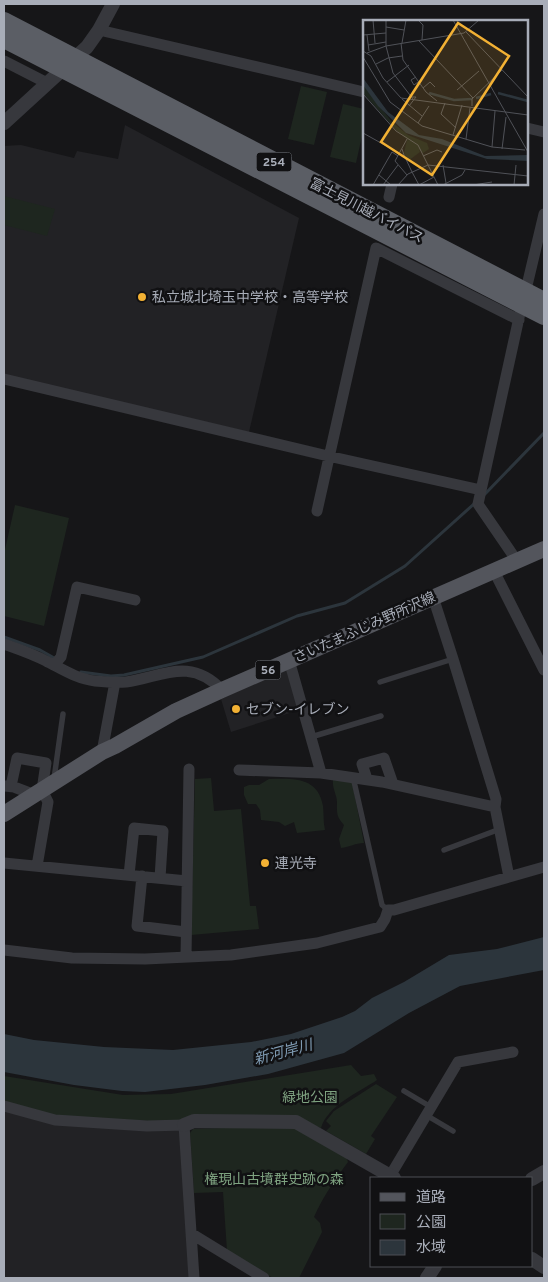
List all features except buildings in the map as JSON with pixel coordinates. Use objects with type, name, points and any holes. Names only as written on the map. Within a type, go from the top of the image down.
[{"type":"highway","name":"富士見川越バイパス","points":[[4,21],[204,126],[522,306],[544,301]]},
{"type":"highway","name":"富士見川越バイパス","points":[[4,39],[544,316]]},
{"type":"main road","name":"さいたまふじみ野所沢線","points":[[4,814],[102,752],[176,711],[544,549]]},
{"type":"street","points":[[4,123],[87,47],[113,4]]},
{"type":"street","points":[[99,30],[363,92]]},
{"type":"street","points":[[4,61],[47,83]]},
{"type":"street","points":[[528,128],[544,132]]},
{"type":"street","points":[[389,197],[392,185]]},
{"type":"street","points":[[517,561],[478,504],[544,214]]},
{"type":"street","points":[[317,511],[376,248],[522,306]]},
{"type":"street","points":[[4,379],[328,456],[481,490]]},
{"type":"street","points":[[494,571],[544,670]]},
{"type":"street","points":[[54,665],[61,657],[77,587],[135,600]]},
{"type":"street","points":[[432,597],[496,799],[495,807],[509,877]]},
{"type":"street","points":[[4,644],[66,672],[94,681],[126,682],[171,671],[188,670],[213,680],[222,690]]},
{"type":"street","points":[[289,660],[322,773]]},
{"type":"street","points":[[102,752],[115,682]]},
{"type":"street","points":[[37,866],[48,802],[43,789],[46,763],[17,758],[8,786],[43,789]]},
{"type":"street","points":[[367,779],[362,764],[384,758],[393,784]]},
{"type":"street","points":[[186,957],[189,769]]},
{"type":"street","points":[[239,770],[322,773],[354,777],[495,807]]},
{"type":"street","points":[[129,875],[134,828],[163,831],[160,878]]},
{"type":"street","points":[[4,863],[187,881]]},
{"type":"street","points":[[4,950],[72,958],[145,959],[231,955],[317,943],[380,927],[388,910],[394,910],[544,867]]},
{"type":"street","points":[[142,876],[137,926],[186,932]]},
{"type":"street","points":[[4,1106],[55,1120],[147,1126],[184,1125],[194,1121],[296,1122],[392,1177],[458,1062],[513,1052]]},
{"type":"street","points":[[184,1125],[194,1278]]},
{"type":"street","points":[[533,1178],[544,1172]]},
{"type":"street","points":[[192,1234],[264,1278]]},
{"type":"street","points":[[533,1260],[544,1267]]},
{"type":"street","points":[[427,1278],[434,1267]]},
{"type":"lane","points":[[380,682],[453,659]]},
{"type":"lane","points":[[43,789],[63,714]]},
{"type":"lane","points":[[311,738],[381,716]]},
{"type":"lane","points":[[354,777],[382,905],[388,910]]},
{"type":"lane","points":[[444,850],[500,829]]},
{"type":"lane","points":[[404,1091],[454,1131]]},
{"type":"shaded area","name":"私立城北埼玉中学校・高等学校","points":[[125,125],[299,218],[249,432],[4,375],[4,146],[21,145],[74,158],[77,151],[118,159]]},
{"type":"shaded area","points":[[288,669],[299,710],[231,732],[221,699]]},
{"type":"shaded area","points":[[4,1110],[181,1129],[189,1278],[4,1278]]},
{"type":"green space","points":[[301,86],[327,92],[314,145],[288,139]]},
{"type":"green space","points":[[343,104],[363,109],[363,132],[356,163],[330,157]]},
{"type":"green space","points":[[4,196],[55,209],[47,236],[4,225]]},
{"type":"green space","points":[[15,505],[69,518],[44,626],[4,616],[4,554]]},
{"type":"green space","points":[[211,778],[214,811],[241,809],[250,906],[256,906],[259,929],[191,935],[195,779]]},
{"type":"green space","points":[[269,779],[296,779],[310,784],[316,789],[323,806],[325,830],[297,833],[294,822],[285,826],[279,822],[261,820],[260,810],[256,804],[248,804],[244,795],[244,787],[259,785]]},
{"type":"green space","points":[[333,780],[352,782],[364,843],[341,848],[339,839],[344,825],[338,814]]},
{"type":"green space","name":"緑地公園","points":[[351,1065],[361,1076],[374,1074],[377,1080],[337,1106],[330,1113],[321,1128],[300,1120],[149,1121],[53,1116],[4,1102],[4,1076],[123,1095],[171,1094]]},
{"type":"green space","points":[[376,1084],[397,1097],[371,1136],[375,1139],[366,1154],[326,1131],[331,1126],[326,1121],[334,1111]]},
{"type":"green space","name":"権現山古墳群史跡の森","points":[[295,1126],[346,1157],[348,1162],[329,1188],[314,1217],[320,1223],[322,1232],[299,1278],[273,1278],[227,1251],[223,1192],[194,1193],[190,1133],[193,1129]]},
{"type":"water","name":"新河岸川","points":[[544,937],[544,970],[460,986],[409,1013],[344,1053],[268,1074],[205,1085],[145,1092],[74,1085],[4,1072],[4,1034],[34,1040],[104,1047],[173,1050],[251,1042],[291,1034],[342,1017],[449,955],[497,949]]},
{"type":"waterway","points":[[485,494],[544,433]]},
{"type":"waterway","points":[[81,672],[111,676],[124,675],[203,657],[297,616],[345,603],[405,566],[475,503]]},
{"type":"waterway","points":[[4,637],[40,650],[56,659]]},
{"type":"place","name":"私立城北埼玉中学校・高等学校","points":[[142,297]]},
{"type":"place","name":"セブン-イレブン","points":[[236,709]]},
{"type":"place","name":"連光寺","points":[[265,863]]}]
